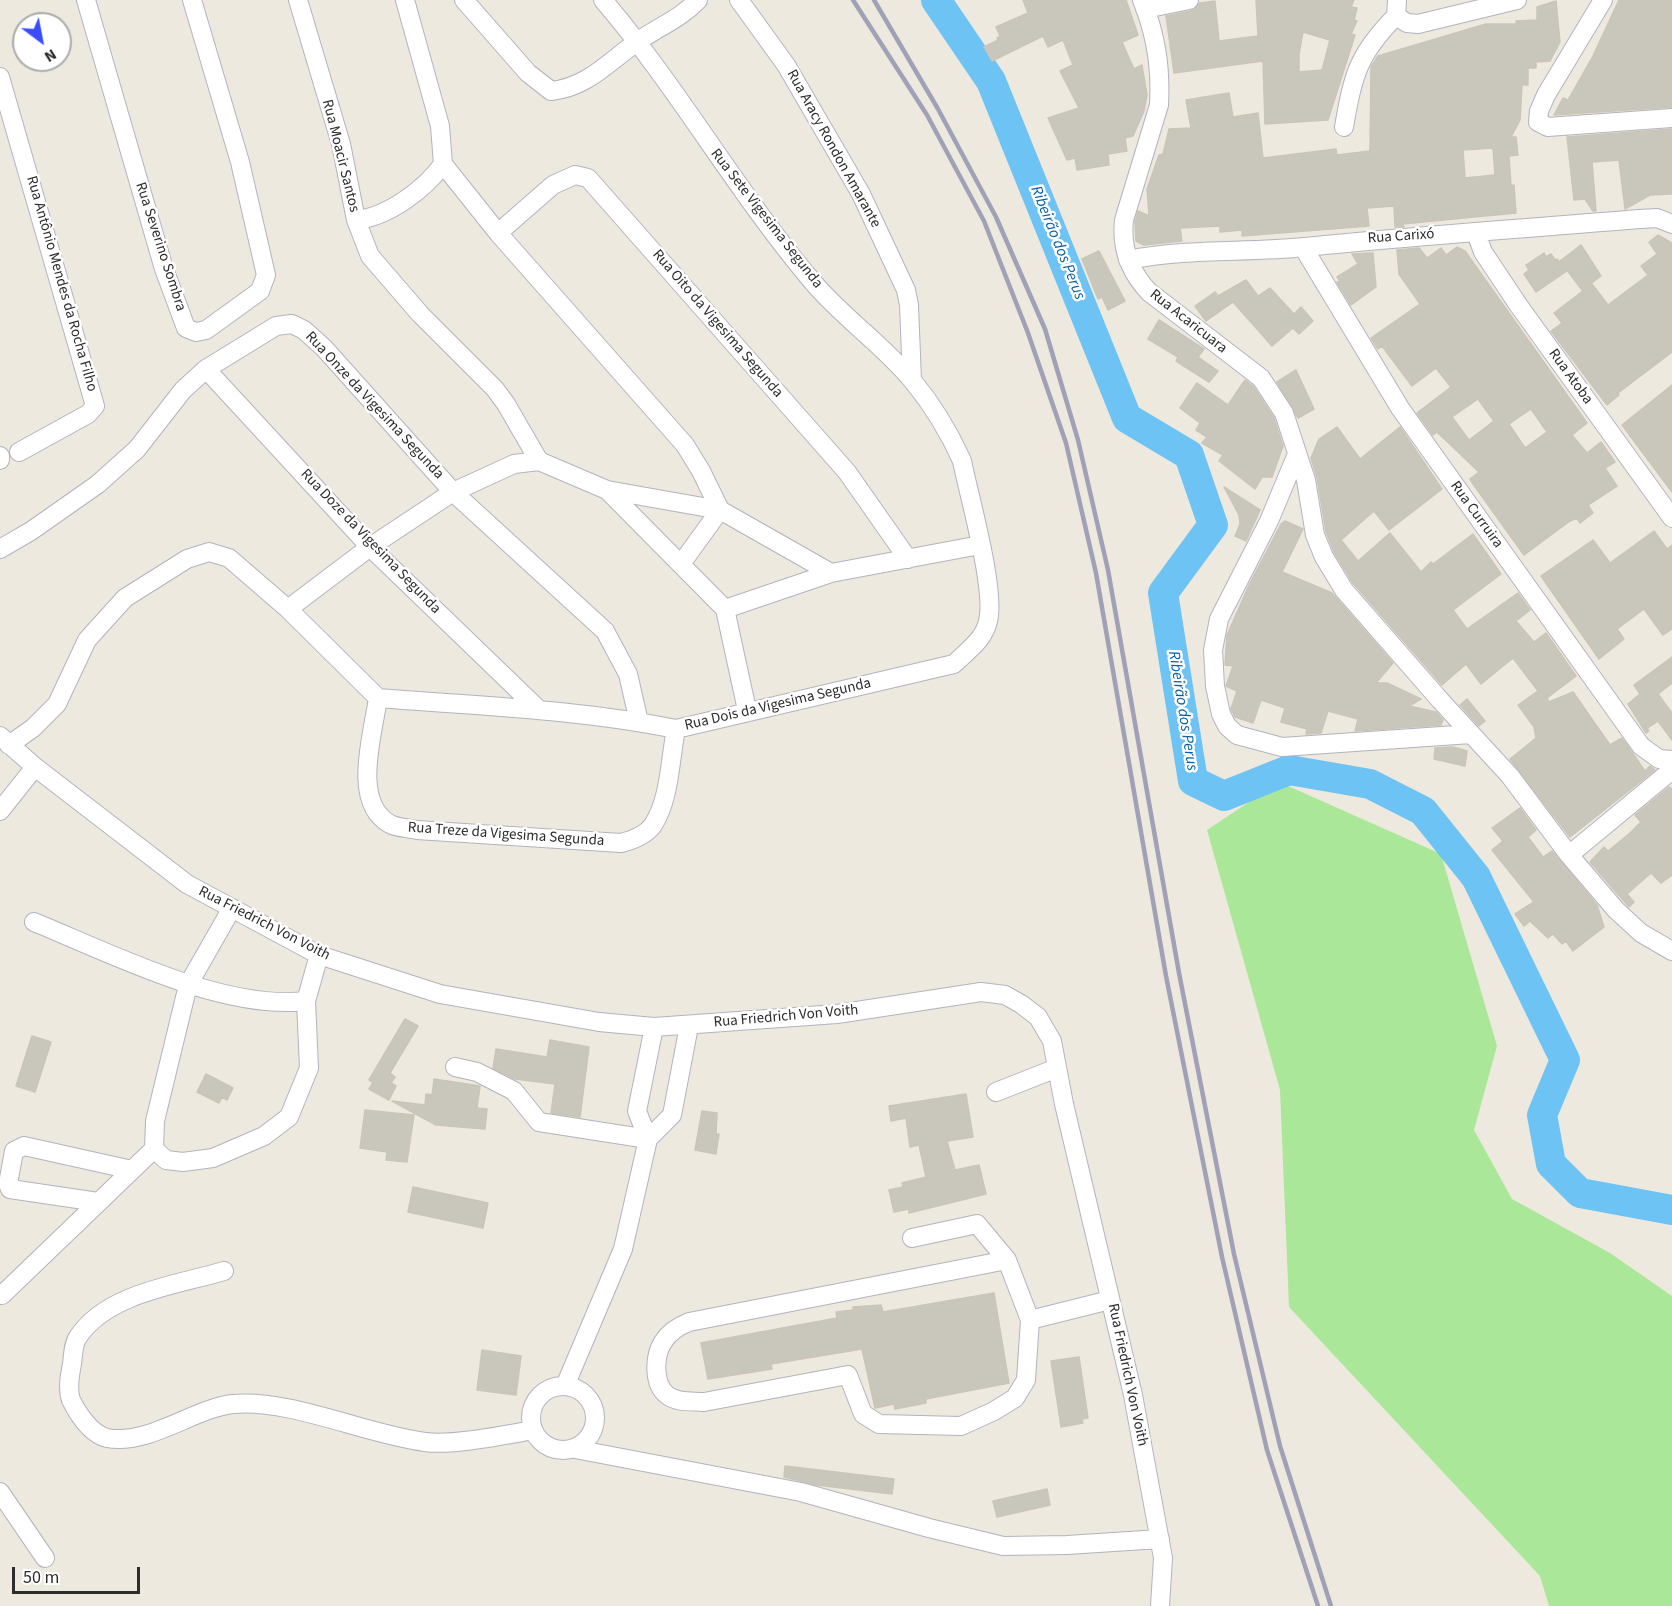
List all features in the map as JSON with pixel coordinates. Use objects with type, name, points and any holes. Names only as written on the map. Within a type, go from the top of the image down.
[{"type":"street","name":"Rua Severino Sombra","points":[[86,0],[164,269],[186,328],[196,332],[206,330],[260,291],[266,275],[240,162],[192,0]]},
{"type":"street","name":"Rua Moacir Santos","points":[[298,0],[341,144],[356,220],[375,217],[386,211],[429,180],[443,164]]},
{"type":"street","points":[[405,0],[440,126],[443,164],[498,233],[685,445],[702,471],[720,510]]},
{"type":"street","points":[[464,0],[528,73],[551,91],[569,89],[593,77],[638,41],[675,20],[698,0]]},
{"type":"street","name":"Rua Sete Vigesima Segunda","points":[[603,0],[638,41],[739,188],[813,283],[912,380]]},
{"type":"street","name":"Rua Aracy Rondon Amarante","points":[[739,0],[786,64],[861,194],[906,290],[909,305],[912,380]]},
{"type":"street","points":[[1143,4],[1189,0]]},
{"type":"street","points":[[1344,127],[1353,77],[1373,39],[1397,8],[1407,23],[1418,24],[1517,0]]},
{"type":"street","points":[[1602,0],[1545,95],[1537,118],[1540,125],[1548,127],[1672,118]]},
{"type":"street","name":"Rua Acaricuara","points":[[1143,4],[1159,53],[1159,105],[1124,220],[1122,236],[1128,260],[1140,283],[1261,378],[1284,413],[1306,480],[1315,535],[1344,590],[1520,788],[1569,855],[1616,910],[1641,933],[1672,951]]},
{"type":"street","name":"Rua Antônio Mendes da Rocha Filho","points":[[0,77],[96,406],[88,414],[19,452]]},
{"type":"street","name":"Rua Oito da Vigesima Segunda","points":[[498,233],[553,185],[575,175],[588,178],[847,472],[908,560]]},
{"type":"street","name":"Rua Carixó","points":[[1128,260],[1204,250],[1303,247],[1351,241],[1640,219],[1671,221]]},
{"type":"street","points":[[356,220],[370,256],[420,314],[495,389],[539,461]]},
{"type":"street","name":"Rua Atoba","points":[[1476,233],[1483,252],[1519,306],[1672,518]]},
{"type":"street","name":"Rua Curruira","points":[[1303,247],[1400,408],[1641,746],[1659,759],[1672,760]]},
{"type":"street","name":"Rua Onze da Vigesima Segunda","points":[[0,549],[31,531],[98,484],[137,449],[183,390],[206,369],[276,326],[292,324],[304,330],[324,348],[453,492],[605,631],[628,674],[639,722]]},
{"type":"street","name":"Rua Doze da Vigesima Segunda","points":[[206,369],[370,547],[539,710]]},
{"type":"street","name":"Rua Dois da Vigesima Segunda","points":[[378,698],[539,710],[639,722],[675,729],[747,710],[954,664],[978,642],[988,621],[989,596],[962,461],[956,446],[912,380]]},
{"type":"street","points":[[1297,454],[1269,520],[1220,619],[1213,650],[1215,686],[1221,714],[1227,726],[1237,735],[1282,747],[1471,734]]},
{"type":"street","points":[[288,609],[370,547],[453,492],[514,464],[539,461],[607,490],[720,510],[831,573]]},
{"type":"street","points":[[607,490],[725,609],[747,710]]},
{"type":"street","points":[[681,564],[720,510]]},
{"type":"street","points":[[725,609],[831,573],[980,545]]},
{"type":"street","points":[[5,740],[33,728],[57,704],[87,640],[125,598],[188,559],[209,552],[230,558],[288,609],[378,698]]},
{"type":"street","name":"Rua Treze da Vigesima Segunda","points":[[378,698],[366,787],[375,812],[391,825],[417,830],[621,843],[637,838],[652,826],[662,807],[675,729]]},
{"type":"street","name":"Rua Friedrich Von Voith","points":[[5,740],[35,767],[188,884],[319,955],[440,994],[599,1022],[654,1027],[837,1014],[973,993],[1005,995],[1038,1017],[1052,1041],[1133,1395],[1163,1558],[1160,1606]]},
{"type":"street","points":[[0,810],[35,767]]},
{"type":"street","points":[[1569,855],[1672,770]]},
{"type":"street","points":[[2,1295],[154,1149],[155,1121],[188,985],[232,908]]},
{"type":"street","points":[[34,922],[188,985],[269,1002],[306,1001]]},
{"type":"street","points":[[154,1149],[166,1160],[183,1162],[213,1158],[264,1136],[289,1117],[309,1068],[306,1001],[319,955]]},
{"type":"street","points":[[565,1386],[622,1249],[648,1140],[672,1115],[688,1026]]},
{"type":"street","points":[[648,1140],[638,1111],[654,1027]]},
{"type":"street","points":[[455,1067],[477,1072],[514,1090],[539,1122],[648,1140]]},
{"type":"street","points":[[996,1092],[1057,1068]]},
{"type":"street","points":[[98,1202],[10,1189],[8,1184],[14,1151],[24,1146],[132,1170]]},
{"type":"street","points":[[912,1238],[977,1224],[1007,1260],[1030,1320],[1026,1380],[1014,1398],[994,1411],[961,1426],[913,1427],[879,1424],[862,1414],[848,1375],[704,1402],[682,1401],[667,1395],[657,1381],[657,1362],[662,1342],[676,1328],[689,1322],[1007,1260]]},
{"type":"street","points":[[224,1271],[118,1304],[93,1319],[76,1339],[69,1375],[69,1396],[86,1424],[105,1438],[130,1439],[232,1404],[279,1407],[356,1428],[427,1443],[496,1437],[533,1430]]},
{"type":"street","points":[[1030,1320],[1110,1300]]},
{"type":"street","points":[[575,1449],[586,1442],[593,1432],[596,1419],[594,1407],[587,1396],[577,1389],[565,1386],[552,1388],[541,1395],[534,1405],[531,1417],[533,1430],[539,1441],[550,1448],[562,1451],[575,1449],[801,1492],[1003,1546],[1160,1539]]},
{"type":"street","points":[[0,1492],[45,1558]]},
{"type":"green space","points":[[1279,782],[1441,854],[1497,1046],[1474,1130],[1512,1199],[1610,1253],[1672,1296],[1672,1606],[1549,1606],[1540,1576],[1289,1307],[1280,1090],[1207,830]]},
{"type":"building","points":[[1023,0],[1126,0],[1138,35],[1122,42],[1134,69],[1142,65],[1147,95],[1144,111],[1133,136],[1125,138],[1127,151],[1108,154],[1109,165],[1077,170],[1075,158],[1067,160],[1048,118],[1079,108],[1060,71],[1073,65],[1063,40],[1048,47],[1043,36],[992,61],[984,47],[998,40],[1000,36],[996,27],[1028,13]]},
{"type":"building","points":[[1256,0],[1354,0],[1351,7],[1357,8],[1354,20],[1357,21],[1351,34],[1355,35],[1328,120],[1265,124],[1263,61],[1174,73],[1166,16],[1191,11],[1200,3],[1215,1],[1219,41],[1258,36]],"holes":[[[1303,32],[1330,40],[1322,70],[1299,72]]]},
{"type":"building","points":[[1619,0],[1672,0],[1672,107],[1554,115],[1563,98],[1568,100],[1593,56]]},
{"type":"building","points":[[1556,1],[1560,42],[1550,61],[1536,62],[1536,68],[1528,68],[1528,85],[1522,85],[1520,120],[1511,137],[1516,137],[1518,155],[1509,156],[1516,213],[1402,224],[1404,227],[1395,227],[1394,206],[1367,208],[1369,226],[1242,236],[1242,230],[1220,232],[1220,226],[1180,228],[1182,241],[1144,245],[1136,241],[1135,222],[1138,211],[1149,216],[1147,189],[1159,155],[1163,154],[1169,129],[1191,128],[1186,100],[1229,93],[1233,117],[1258,113],[1263,158],[1336,149],[1337,155],[1370,151],[1371,67],[1378,56],[1486,24],[1517,24],[1516,21],[1537,20],[1537,7]],"holes":[[[1493,148],[1495,175],[1465,178],[1463,150]]]},
{"type":"building","points":[[1672,129],[1672,194],[1650,195],[1625,209],[1619,160],[1592,162],[1596,211],[1593,211],[1585,199],[1574,200],[1567,137]]},
{"type":"building","points":[[1658,235],[1672,243],[1672,352],[1618,393],[1619,395],[1607,405],[1551,331],[1562,323],[1554,313],[1592,284],[1608,305],[1648,275],[1641,266],[1657,254],[1649,242]]},
{"type":"building","points":[[1581,245],[1601,276],[1582,290],[1560,261]]},
{"type":"building","points":[[1457,247],[1465,251],[1587,423],[1572,435],[1587,453],[1601,442],[1615,462],[1605,468],[1617,486],[1588,505],[1593,513],[1580,523],[1577,518],[1570,521],[1524,555],[1470,479],[1479,472],[1437,432],[1433,435],[1417,413],[1451,387],[1436,368],[1412,386],[1382,346],[1378,349],[1371,338],[1420,304],[1399,274],[1397,250],[1419,248],[1427,258],[1441,248],[1446,255]],"holes":[[[1478,399],[1494,421],[1469,440],[1452,417]],[[1531,409],[1547,432],[1525,448],[1509,424]]]},
{"type":"building","points":[[1099,251],[1125,301],[1108,310],[1102,297],[1098,299],[1082,259]]},
{"type":"building","points":[[1373,253],[1376,287],[1351,305],[1337,282],[1340,281],[1337,277],[1358,264],[1352,254]]},
{"type":"building","points":[[1544,253],[1546,257],[1551,254],[1567,271],[1536,292],[1524,274],[1529,270],[1526,265]]},
{"type":"building","points":[[1246,280],[1258,296],[1270,288],[1294,314],[1301,307],[1313,321],[1299,334],[1293,328],[1272,346],[1233,302],[1206,321],[1195,306],[1215,292],[1218,296]]},
{"type":"building","points":[[1159,320],[1204,349],[1198,357],[1218,371],[1209,382],[1176,361],[1178,357],[1148,339]]},
{"type":"building","points":[[1296,370],[1314,409],[1298,418],[1277,382]]},
{"type":"building","points":[[1245,380],[1253,386],[1274,418],[1283,446],[1272,477],[1262,477],[1255,489],[1219,461],[1223,455],[1202,443],[1207,437],[1196,430],[1200,423],[1180,408],[1197,383],[1228,405]]},
{"type":"building","points":[[1672,385],[1672,492],[1622,425]]},
{"type":"building","points":[[1337,427],[1360,459],[1400,427],[1442,489],[1389,530],[1374,511],[1341,540],[1358,561],[1390,533],[1421,572],[1431,562],[1433,564],[1473,534],[1501,574],[1453,610],[1467,629],[1518,593],[1530,610],[1516,621],[1534,642],[1546,633],[1576,676],[1547,698],[1549,702],[1573,692],[1610,745],[1622,738],[1645,771],[1650,766],[1655,770],[1570,837],[1510,759],[1536,738],[1534,727],[1518,705],[1538,691],[1513,658],[1481,684],[1466,664],[1442,685],[1353,583],[1334,552],[1326,532],[1317,478],[1311,458],[1319,439]]},
{"type":"building","points":[[1224,487],[1260,510],[1246,541],[1235,536],[1240,524],[1239,515]]},
{"type":"building","points":[[1285,521],[1303,529],[1282,572],[1332,593],[1393,663],[1376,683],[1387,683],[1421,699],[1409,706],[1436,712],[1443,720],[1441,725],[1355,731],[1358,719],[1328,711],[1321,733],[1306,734],[1307,729],[1281,722],[1285,708],[1261,700],[1253,723],[1235,717],[1231,709],[1237,691],[1226,686],[1233,666],[1225,665],[1227,635],[1250,583],[1281,524]]},
{"type":"building","points":[[1654,531],[1667,549],[1672,545],[1672,629],[1663,635],[1644,609],[1617,629],[1624,639],[1599,659],[1541,576],[1593,540],[1610,563]]},
{"type":"building","points":[[1672,657],[1672,683],[1658,694],[1672,713],[1672,740],[1658,721],[1647,728],[1649,731],[1646,733],[1628,704],[1640,694],[1634,685]]},
{"type":"building","points":[[1467,699],[1485,721],[1479,726],[1460,705]]},
{"type":"building","points":[[1453,747],[1467,751],[1465,766],[1434,759],[1435,748]]},
{"type":"building","points":[[1669,787],[1672,789],[1672,875],[1661,883],[1651,873],[1627,894],[1634,902],[1629,907],[1590,862],[1604,847],[1608,851],[1629,834],[1641,822],[1635,815]]},
{"type":"building","points":[[1520,808],[1536,830],[1528,837],[1543,857],[1552,851],[1597,905],[1604,927],[1573,951],[1566,941],[1562,944],[1553,934],[1548,938],[1530,921],[1524,926],[1515,914],[1534,902],[1492,850],[1503,841],[1492,828]]},
{"type":"building","points":[[405,1019],[418,1026],[390,1073],[395,1077],[391,1083],[396,1086],[389,1100],[369,1089],[373,1082],[369,1080]]},
{"type":"building","points":[[32,1036],[51,1042],[35,1092],[16,1086]]},
{"type":"building","points":[[550,1040],[589,1047],[580,1117],[551,1113],[555,1084],[515,1079],[493,1068],[496,1049],[547,1057]]},
{"type":"building","points":[[206,1074],[233,1088],[227,1100],[222,1097],[219,1103],[197,1092]]},
{"type":"building","points":[[434,1079],[480,1086],[477,1108],[487,1109],[485,1129],[436,1125],[392,1101],[425,1105],[426,1094],[432,1095]]},
{"type":"building","points":[[966,1094],[973,1137],[947,1141],[955,1170],[979,1165],[986,1194],[909,1213],[909,1209],[894,1212],[889,1190],[903,1187],[902,1183],[926,1177],[919,1145],[910,1147],[906,1118],[891,1121],[889,1106]]},
{"type":"building","points":[[365,1110],[414,1115],[407,1162],[386,1160],[387,1152],[360,1148]]},
{"type":"building","points":[[702,1111],[717,1113],[716,1134],[719,1134],[716,1154],[695,1150]]},
{"type":"building","points":[[413,1187],[488,1203],[483,1228],[408,1212]]},
{"type":"building","points":[[994,1293],[1009,1383],[926,1399],[926,1403],[895,1409],[894,1404],[875,1408],[862,1349],[771,1364],[772,1369],[708,1379],[701,1343],[837,1318],[836,1312],[853,1310],[853,1307],[881,1305],[883,1312]]},
{"type":"building","points":[[482,1350],[521,1356],[516,1395],[477,1390]]},
{"type":"building","points":[[1079,1357],[1088,1418],[1082,1419],[1083,1423],[1061,1427],[1051,1361]]},
{"type":"building","points":[[785,1466],[894,1479],[892,1494],[817,1485],[784,1477]]},
{"type":"building","points":[[1047,1489],[1050,1505],[997,1517],[993,1501]]},
{"type":"waterway","name":"Ribeirão dos Perus","points":[[936,0],[991,81],[1127,418],[1189,455],[1213,525],[1163,593],[1193,781],[1224,796],[1289,770],[1370,784],[1423,811],[1476,877],[1565,1060],[1542,1115],[1551,1164],[1580,1193],[1672,1210]]},
{"type":"railway","points":[[853,0],[927,115],[984,221],[1028,333],[1066,443],[1096,573],[1166,976],[1222,1257],[1267,1450],[1318,1606]]},
{"type":"railway","points":[[874,0],[938,109],[996,217],[1045,329],[1078,440],[1108,570],[1179,973],[1234,1254],[1280,1446],[1331,1606]]}]
